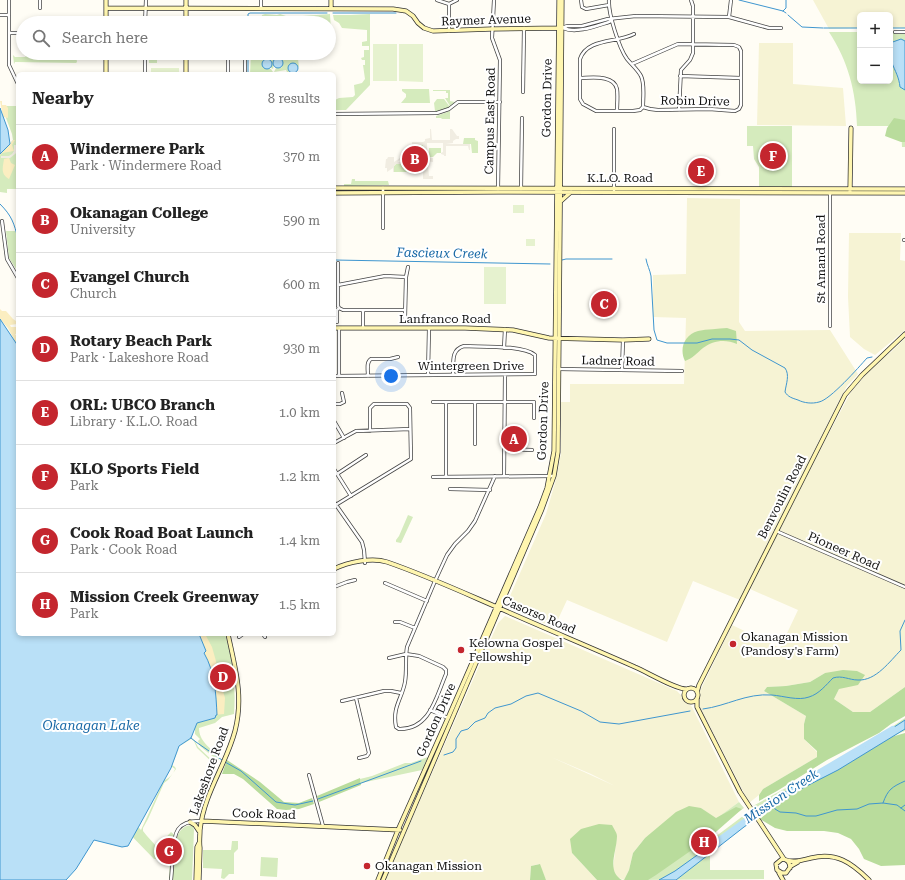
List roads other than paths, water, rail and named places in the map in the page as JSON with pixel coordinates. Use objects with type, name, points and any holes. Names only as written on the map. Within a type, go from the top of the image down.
[{"type":"main road","points":[[106,0],[106,16]]},
{"type":"main road","points":[[186,0],[186,16]]},
{"type":"main road","points":[[331,0],[331,8]]},
{"type":"main road","name":"Gordon Drive","points":[[378,880],[398,830],[548,496],[558,452],[557,338],[558,190],[560,176],[560,28],[558,0]]},
{"type":"main road","name":"Gordon Drive","points":[[558,190],[556,178],[562,0]]},
{"type":"main road","name":"Raymer Avenue","points":[[106,8],[393,9],[406,11],[424,28],[433,31],[492,28],[560,28]]},
{"type":"main road","points":[[106,60],[106,72]]},
{"type":"main road","points":[[186,60],[186,72]]},
{"type":"main road","points":[[850,191],[851,128]]},
{"type":"main road","points":[[556,178],[546,190],[558,202],[572,190],[565,185],[560,176]]},
{"type":"main road","name":"K.L.O. Road","points":[[336,188],[383,190],[850,191],[905,193]]},
{"type":"main road","name":"K.L.O. Road","points":[[614,190],[830,193],[905,189]]},
{"type":"main road","name":"K.L.O. Road","points":[[336,193],[383,190]]},
{"type":"main road","name":"Lanfranco Road","points":[[339,328],[505,329],[557,338],[623,340],[649,339]]},
{"type":"main road","name":"Benvoulin Road","points":[[697,692],[699,685],[845,394],[862,375],[905,334]]},
{"type":"main road","name":"Casorso Road","points":[[336,568],[365,562],[390,564],[414,571],[647,672],[679,688],[689,689]]},
{"type":"main road","name":"Gordon Drive","points":[[383,880],[498,608]]},
{"type":"main road","name":"Lakeshore Road","points":[[199,880],[199,843],[202,821],[208,796],[235,732],[239,699],[238,678],[228,636]]},
{"type":"main road","points":[[697,707],[686,699],[684,695],[689,689],[699,685]]},
{"type":"main road","name":"Casorso Road","points":[[679,688],[684,695]]},
{"type":"main road","points":[[689,689],[697,692],[697,707],[740,792],[776,849],[789,864],[789,870]]},
{"type":"main road","points":[[690,702],[697,698]]},
{"type":"main road","name":"Cook Road","points":[[202,821],[403,831]]},
{"type":"main road","points":[[190,822],[198,828],[200,832]]},
{"type":"main road","name":"Lakeshore Road","points":[[196,880],[197,847],[199,843]]},
{"type":"main road","points":[[776,849],[778,856],[776,866],[778,872],[784,880]]},
{"type":"main road","points":[[778,862],[785,860],[791,862],[818,856],[832,856],[850,864],[859,870],[869,880]]},
{"type":"main road","points":[[784,880],[789,870],[795,863],[803,860]]},
{"type":"main road","points":[[778,872],[782,874],[789,870]]},
{"type":"street","points":[[9,0],[10,65],[16,76]]},
{"type":"street","points":[[40,0],[40,8]]},
{"type":"street","points":[[145,16],[146,0]]},
{"type":"street","points":[[260,0],[261,8]]},
{"type":"street","points":[[437,0],[449,4],[457,0]]},
{"type":"street","name":"Campus East Road","points":[[494,0],[492,38],[500,60],[498,190]]},
{"type":"street","points":[[581,0],[582,7],[586,9],[609,5]]},
{"type":"street","points":[[609,0],[612,19],[618,39],[626,58],[641,76],[643,85],[643,107],[640,110],[633,112],[596,111],[583,104],[580,99],[580,59],[582,54],[586,49],[618,39],[629,37],[634,34]]},
{"type":"street","points":[[680,110],[681,70],[690,60],[693,53],[693,6],[691,0]]},
{"type":"street","points":[[729,17],[731,0]]},
{"type":"street","points":[[449,4],[449,31]]},
{"type":"street","points":[[0,15],[9,15]]},
{"type":"street","name":"Raymer Avenue","points":[[560,28],[567,30],[583,29],[609,22],[612,19],[623,17],[729,17],[769,28],[781,28]]},
{"type":"street","points":[[523,92],[524,28]]},
{"type":"street","points":[[895,32],[905,32]]},
{"type":"street","points":[[9,33],[16,33]]},
{"type":"street","name":"Robin Drive","points":[[632,64],[678,44],[734,45],[739,47],[742,51],[742,105],[740,110],[650,110],[643,107]]},
{"type":"street","points":[[145,60],[145,72]]},
{"type":"street","points":[[228,60],[228,72]]},
{"type":"street","points":[[245,60],[245,72]]},
{"type":"street","points":[[680,76],[742,78]]},
{"type":"street","points":[[580,78],[602,78],[613,83],[617,87],[617,112]]},
{"type":"street","points":[[336,114],[437,114],[449,109],[458,102],[500,102]]},
{"type":"street","points":[[521,190],[522,118]]},
{"type":"street","points":[[614,129],[614,190]]},
{"type":"street","points":[[383,190],[383,228]]},
{"type":"street","name":"St Amand Road","points":[[830,193],[830,326]]},
{"type":"street","points":[[2,221],[7,259],[16,275]]},
{"type":"street","points":[[337,322],[337,310],[339,308],[338,263]]},
{"type":"street","points":[[405,318],[406,277],[408,267]]},
{"type":"street","points":[[338,285],[385,276],[406,277]]},
{"type":"street","points":[[339,308],[343,310],[405,310]]},
{"type":"street","points":[[363,310],[363,328]]},
{"type":"street","points":[[339,328],[339,376]]},
{"type":"street","points":[[428,375],[429,328]]},
{"type":"street","points":[[453,375],[454,352],[458,348],[464,346],[504,348],[505,329]]},
{"type":"street","points":[[622,370],[623,340]]},
{"type":"street","name":"Wintergreen Drive","points":[[339,376],[536,374],[536,355],[531,351],[504,348]]},
{"type":"street","points":[[368,376],[369,360],[398,357]]},
{"type":"street","name":"Ladner Road","points":[[557,369],[682,371]]},
{"type":"street","points":[[504,476],[505,375]]},
{"type":"street","points":[[336,404],[344,402],[342,392]]},
{"type":"street","points":[[434,402],[534,402],[534,418]]},
{"type":"street","points":[[446,402],[446,477]]},
{"type":"street","points":[[475,402],[475,444]]},
{"type":"street","points":[[336,504],[351,496],[411,459],[410,408],[407,404],[374,404],[370,408],[370,431]]},
{"type":"street","points":[[336,424],[344,438]]},
{"type":"street","points":[[336,442],[356,432],[410,429]]},
{"type":"street","points":[[504,449],[532,450]]},
{"type":"street","points":[[351,496],[337,474],[366,455]]},
{"type":"street","points":[[389,658],[406,654],[419,656],[443,667],[446,670],[446,674],[430,710],[424,720],[418,725],[399,729],[396,727],[395,711],[405,682],[406,654],[407,647],[447,555],[475,521],[496,476]]},
{"type":"street","points":[[433,477],[552,476]]},
{"type":"street","points":[[450,489],[490,490]]},
{"type":"street","points":[[336,505],[362,542],[365,562]]},
{"type":"street","name":"Pioneer Road","points":[[776,531],[905,587]]},
{"type":"street","points":[[336,587],[354,580]]},
{"type":"street","points":[[385,583],[427,601]]},
{"type":"street","points":[[395,622],[400,622],[415,628]]},
{"type":"street","points":[[342,701],[384,691],[401,693]]},
{"type":"street","points":[[356,698],[369,753],[367,756],[359,758]]},
{"type":"street","points":[[430,710],[448,718]]},
{"type":"street","points":[[309,774],[323,826]]},
{"type":"street","name":"Cook Road","points":[[190,822],[202,821]]},
{"type":"street","points":[[172,880],[174,837],[179,828],[190,822]]},
{"type":"water","points":[[901,39],[905,41],[905,90],[900,87],[898,77],[893,66],[893,42]]},
{"type":"water","points":[[263,60],[271,60],[271,68],[263,68]]},
{"type":"water","points":[[274,60],[283,61],[282,67],[274,67]]},
{"type":"water","points":[[295,63],[298,66],[297,72],[289,72],[289,64]]},
{"type":"water","points":[[0,108],[8,130],[10,144],[0,154]]},
{"type":"water","name":"Okanagan Lake","points":[[0,319],[16,343],[16,636],[200,636],[206,651],[204,653],[213,675],[217,715],[215,718],[197,723],[191,738],[179,746],[171,768],[128,846],[122,847],[94,840],[76,869],[66,880],[0,880]]},
{"type":"water","name":"Mission Creek","points":[[905,720],[905,729],[838,770],[791,794],[744,827],[676,880],[659,880],[675,871],[795,785],[865,746]]},
{"type":"waterway","points":[[739,0],[786,13]]},
{"type":"waterway","points":[[783,11],[786,8],[786,0]]},
{"type":"waterway","points":[[248,16],[250,13],[327,13]]},
{"type":"waterway","points":[[333,13],[396,13]]},
{"type":"waterway","points":[[788,15],[802,27],[823,28]]},
{"type":"waterway","points":[[824,28],[857,28]]},
{"type":"waterway","points":[[893,28],[905,28]]},
{"type":"waterway","points":[[248,60],[248,72]]},
{"type":"waterway","name":"Fascieux Creek","points":[[0,204],[12,220],[16,232]]},
{"type":"waterway","name":"Fascieux Creek","points":[[562,260],[612,259]]},
{"type":"waterway","name":"Fascieux Creek","points":[[646,259],[651,276],[654,330],[657,340],[667,343],[697,343],[712,339],[739,340],[752,350],[785,368],[787,377],[785,392],[790,397],[808,403],[819,402],[830,396],[867,358],[872,357]]},
{"type":"waterway","name":"Fascieux Creek","points":[[336,260],[550,264]]},
{"type":"waterway","points":[[703,709],[763,695],[805,698],[813,696],[819,692],[833,678],[839,677],[858,680],[871,677],[882,670],[901,650],[900,631],[905,620]]},
{"type":"waterway","points":[[444,755],[453,752],[456,748],[456,739],[461,731],[468,729],[475,722],[485,718],[488,713],[495,708],[511,704],[526,696],[538,693],[581,711],[600,722],[619,724],[690,711]]},
{"type":"waterway","name":"Mission Creek","points":[[805,780],[893,728]]},
{"type":"waterway","points":[[191,738],[222,760]]},
{"type":"waterway","points":[[318,799],[421,761]]},
{"type":"waterway","points":[[225,762],[241,771],[276,802],[295,805],[313,801]]},
{"type":"waterway","points":[[883,803],[891,789],[905,781]]},
{"type":"waterway","points":[[773,806],[780,812],[796,813],[806,816],[816,816],[837,810],[857,809],[869,804],[883,803],[897,805],[905,811]]},
{"type":"waterway","name":"Mission Creek","points":[[708,847],[768,804]]},
{"type":"waterway","points":[[901,808],[905,805]]},
{"type":"place","name":"KLO Sports Field","points":[[773,156]]},
{"type":"place","name":"Okanagan College","points":[[415,159]]},
{"type":"place","name":"ORL: UBCO Branch","points":[[701,171]]},
{"type":"place","name":"Evangel Church","points":[[604,304]]},
{"type":"place","name":"Windermere Park","points":[[514,439]]},
{"type":"place","name":"Okanagan Mission (Pandosy's Farm)","points":[[733,644]]},
{"type":"place","name":"Kelowna Gospel Fellowship","points":[[461,650]]},
{"type":"place","name":"Rotary Beach Park","points":[[223,677]]},
{"type":"place","name":"Mission Creek Greenway","points":[[704,842]]},
{"type":"place","name":"Cook Road Boat Launch","points":[[169,851]]},
{"type":"place","name":"Okanagan Mission","points":[[367,866]]}]
